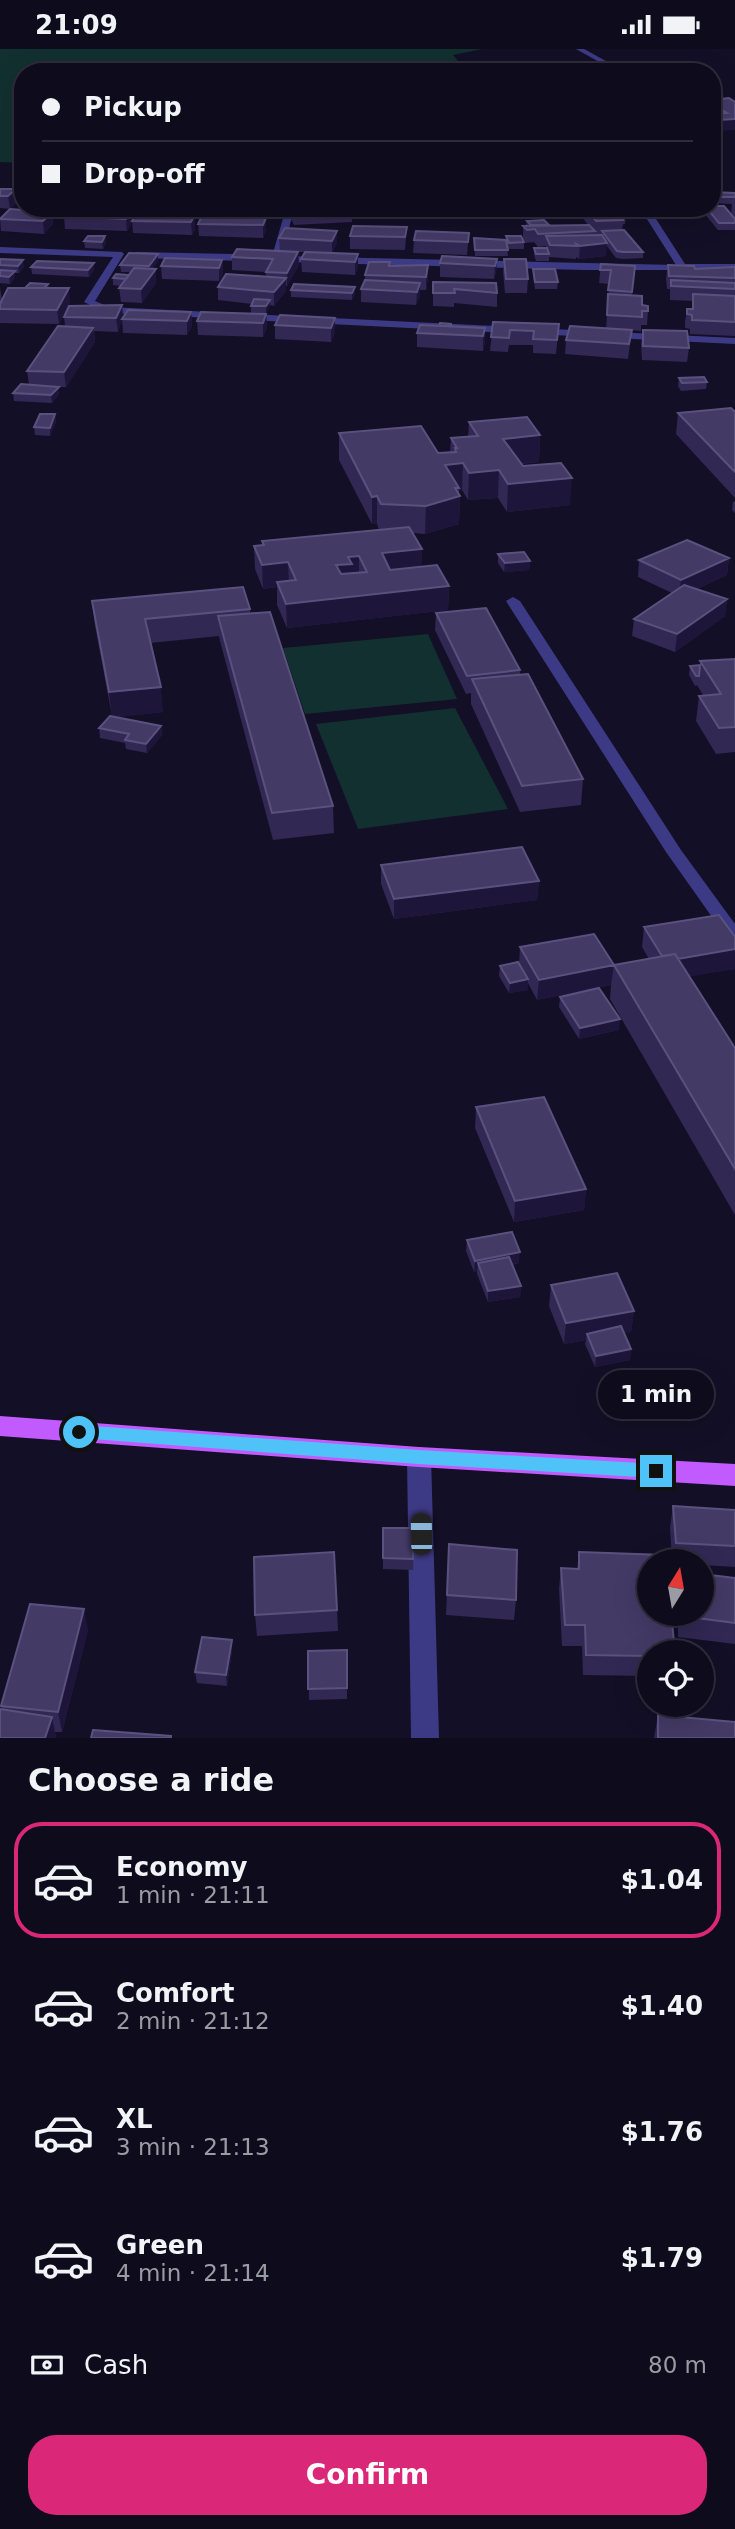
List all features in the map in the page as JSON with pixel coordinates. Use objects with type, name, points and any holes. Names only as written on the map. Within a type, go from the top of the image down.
[{"type":"main road","points":[[0,1426],[419,1457],[735,1475]]},
{"type":"street","points":[[579,49],[605,63]]},
{"type":"street","points":[[277,257],[288,217]]},
{"type":"street","points":[[650,217],[683,268]]},
{"type":"street","points":[[0,250],[479,265],[735,267]]},
{"type":"street","points":[[119,254],[89,302],[98,307],[735,341]]},
{"type":"street","points":[[513,601],[674,852],[735,937]]},
{"type":"street","points":[[419,1457],[425,1738]]},
{"type":"green space","points":[[0,49],[482,49],[453,55],[460,63],[14,63],[14,163],[0,162]]},
{"type":"green space","points":[[428,634],[457,699],[305,714],[283,648]]},
{"type":"green space","points":[[455,708],[508,809],[358,829],[316,724]]},
{"type":"building","points":[[729,98],[735,102],[735,119],[721,120],[721,113],[727,113],[721,109],[721,99]]},
{"type":"building","points":[[0,189],[14,189],[8,196],[0,196]]},
{"type":"building","points":[[721,192],[735,193],[735,197],[721,197]]},
{"type":"building","points":[[721,206],[724,206],[735,219],[735,223],[719,223],[714,217],[721,217]]},
{"type":"building","points":[[10,209],[14,209],[14,217],[47,217],[43,221],[0,219]]},
{"type":"building","points":[[85,217],[127,217],[126,219]]},
{"type":"building","points":[[135,217],[194,217],[191,222],[132,221]]},
{"type":"building","points":[[202,217],[266,218],[263,225],[198,224]]},
{"type":"building","points":[[593,217],[621,217],[623,220],[596,221]]},
{"type":"building","points":[[544,220],[549,225],[531,225],[527,221]]},
{"type":"building","points":[[589,225],[595,231],[538,234],[535,229],[527,230],[523,226]]},
{"type":"building","points":[[353,226],[407,227],[405,237],[350,236]]},
{"type":"building","points":[[285,228],[337,231],[332,241],[279,238]]},
{"type":"building","points":[[624,230],[643,252],[617,251],[602,231]]},
{"type":"building","points":[[416,231],[469,233],[468,242],[414,240]]},
{"type":"building","points":[[602,235],[607,243],[580,246],[550,245],[546,236]]},
{"type":"building","points":[[88,236],[105,236],[102,242],[84,241]]},
{"type":"building","points":[[506,236],[521,236],[524,242],[509,243]]},
{"type":"building","points":[[474,238],[506,240],[508,250],[475,250]]},
{"type":"building","points":[[534,248],[547,248],[549,254],[536,254]]},
{"type":"building","points":[[237,249],[298,252],[287,273],[266,272],[273,259],[232,257]]},
{"type":"building","points":[[305,252],[358,254],[355,262],[301,259]]},
{"type":"building","points":[[129,253],[158,254],[149,266],[120,265]]},
{"type":"building","points":[[442,256],[497,259],[495,266],[440,263]]},
{"type":"building","points":[[165,258],[222,260],[219,268],[161,266]]},
{"type":"building","points":[[0,259],[23,260],[18,266],[0,265]]},
{"type":"building","points":[[504,259],[526,259],[528,279],[506,279]]},
{"type":"building","points":[[37,261],[94,263],[88,270],[31,267]]},
{"type":"building","points":[[369,262],[390,262],[389,266],[428,265],[426,277],[365,275]]},
{"type":"building","points":[[601,264],[635,266],[632,292],[608,290],[611,270],[600,270]]},
{"type":"building","points":[[668,265],[694,266],[695,269],[735,267],[735,278],[669,276]]},
{"type":"building","points":[[134,268],[156,269],[141,289],[119,288]]},
{"type":"building","points":[[533,269],[555,269],[558,282],[535,282]]},
{"type":"building","points":[[0,270],[15,271],[9,277],[0,276]]},
{"type":"building","points":[[116,274],[129,275],[126,279],[113,278]]},
{"type":"building","points":[[226,274],[286,278],[274,292],[218,287]]},
{"type":"building","points":[[365,280],[420,283],[417,292],[361,289]]},
{"type":"building","points":[[671,280],[735,283],[735,289],[671,286]]},
{"type":"building","points":[[433,282],[496,283],[497,293],[454,289],[455,293],[433,293]]},
{"type":"building","points":[[30,283],[48,284],[44,288],[25,288]]},
{"type":"building","points":[[294,284],[355,287],[352,293],[291,290]]},
{"type":"building","points":[[8,288],[69,288],[57,310],[0,309]]},
{"type":"building","points":[[608,294],[642,296],[642,305],[648,306],[648,311],[642,311],[642,317],[607,315]]},
{"type":"building","points":[[693,294],[735,296],[735,322],[692,320],[687,309],[693,309]]},
{"type":"building","points":[[254,299],[270,300],[266,306],[251,306]]},
{"type":"building","points":[[122,305],[116,318],[64,317],[69,306]]},
{"type":"building","points":[[128,310],[191,312],[187,321],[122,319]]},
{"type":"building","points":[[201,312],[266,314],[263,323],[197,321]]},
{"type":"building","points":[[280,315],[335,318],[331,328],[275,325]]},
{"type":"building","points":[[493,322],[559,324],[557,340],[533,339],[534,331],[510,330],[509,338],[491,337]]},
{"type":"building","points":[[420,325],[485,328],[483,336],[417,333]]},
{"type":"building","points":[[58,326],[93,328],[64,372],[27,371]]},
{"type":"building","points":[[570,326],[632,330],[629,344],[566,340]]},
{"type":"building","points":[[643,330],[687,331],[689,348],[643,346]]},
{"type":"building","points":[[704,377],[707,382],[682,383],[679,378]]},
{"type":"building","points":[[21,384],[59,387],[51,395],[13,393]]},
{"type":"building","points":[[731,408],[735,412],[735,472],[678,413]]},
{"type":"building","points":[[40,414],[55,414],[50,428],[34,427]]},
{"type":"building","points":[[527,417],[540,435],[503,439],[523,466],[561,463],[572,478],[508,484],[499,470],[469,473],[463,463],[445,465],[459,488],[455,488],[460,496],[426,506],[381,504],[377,496],[372,497],[339,433],[421,426],[438,453],[456,452],[457,448],[451,438],[478,436],[469,422]]},
{"type":"building","points":[[409,527],[422,549],[382,553],[390,570],[437,565],[449,586],[286,604],[277,582],[296,580],[288,562],[262,565],[254,546],[264,545],[262,541]],"holes":[[[359,556],[367,572],[341,574],[336,565],[352,564],[348,557]]]},
{"type":"building","points":[[687,540],[729,558],[681,580],[639,560]]},
{"type":"building","points":[[524,552],[530,561],[505,563],[498,554]]},
{"type":"building","points":[[684,585],[727,599],[677,634],[634,619]]},
{"type":"building","points":[[243,587],[250,609],[145,619],[161,687],[109,692],[92,601]]},
{"type":"building","points":[[486,608],[520,670],[467,676],[436,613]]},
{"type":"building","points":[[270,612],[333,806],[272,813],[218,616]]},
{"type":"building","points":[[735,659],[735,727],[719,728],[699,696],[721,694],[700,661]]},
{"type":"building","points":[[700,665],[699,676],[696,676],[690,666]]},
{"type":"building","points":[[528,674],[583,779],[522,786],[472,679]]},
{"type":"building","points":[[110,716],[161,726],[146,744],[125,740],[129,734],[99,728]]},
{"type":"building","points":[[522,847],[539,881],[394,899],[381,865]]},
{"type":"building","points":[[719,915],[735,937],[735,949],[678,959],[675,954],[662,956],[644,927]]},
{"type":"building","points":[[594,934],[614,965],[539,980],[520,947]]},
{"type":"building","points":[[675,954],[735,1048],[735,1169],[614,965]]},
{"type":"building","points":[[518,962],[528,979],[510,983],[500,966]]},
{"type":"building","points":[[599,988],[620,1019],[580,1028],[560,997]]},
{"type":"building","points":[[544,1097],[586,1189],[515,1201],[476,1107]]},
{"type":"building","points":[[512,1232],[520,1252],[475,1261],[467,1240]]},
{"type":"building","points":[[509,1257],[521,1286],[488,1291],[478,1263]]},
{"type":"building","points":[[617,1273],[634,1311],[566,1323],[551,1285]]},
{"type":"building","points":[[621,1326],[631,1349],[596,1356],[587,1334]]},
{"type":"building","points":[[673,1506],[735,1510],[735,1546],[676,1543]]},
{"type":"building","points":[[383,1528],[414,1528],[413,1559],[383,1558]]},
{"type":"building","points":[[449,1544],[517,1550],[516,1600],[447,1595]]},
{"type":"building","points":[[334,1552],[337,1610],[255,1615],[254,1557]]},
{"type":"building","points":[[579,1552],[637,1554],[637,1626],[672,1626],[674,1640],[637,1640],[637,1656],[586,1655],[585,1625],[565,1625],[561,1568],[579,1569]]},
{"type":"building","points":[[714,1575],[735,1578],[735,1623],[714,1620]]},
{"type":"building","points":[[30,1604],[84,1609],[58,1712],[1,1706]]},
{"type":"building","points":[[202,1637],[232,1640],[226,1675],[195,1672]]},
{"type":"building","points":[[347,1650],[347,1688],[308,1689],[308,1651]]},
{"type":"building","points":[[0,1709],[52,1717],[45,1738],[0,1738]]},
{"type":"building","points":[[658,1717],[735,1722],[735,1738],[658,1738]]},
{"type":"building","points":[[93,1730],[171,1736],[171,1738],[91,1738]]},
{"type":"route","points":[[79,1432],[656,1471]]}]
